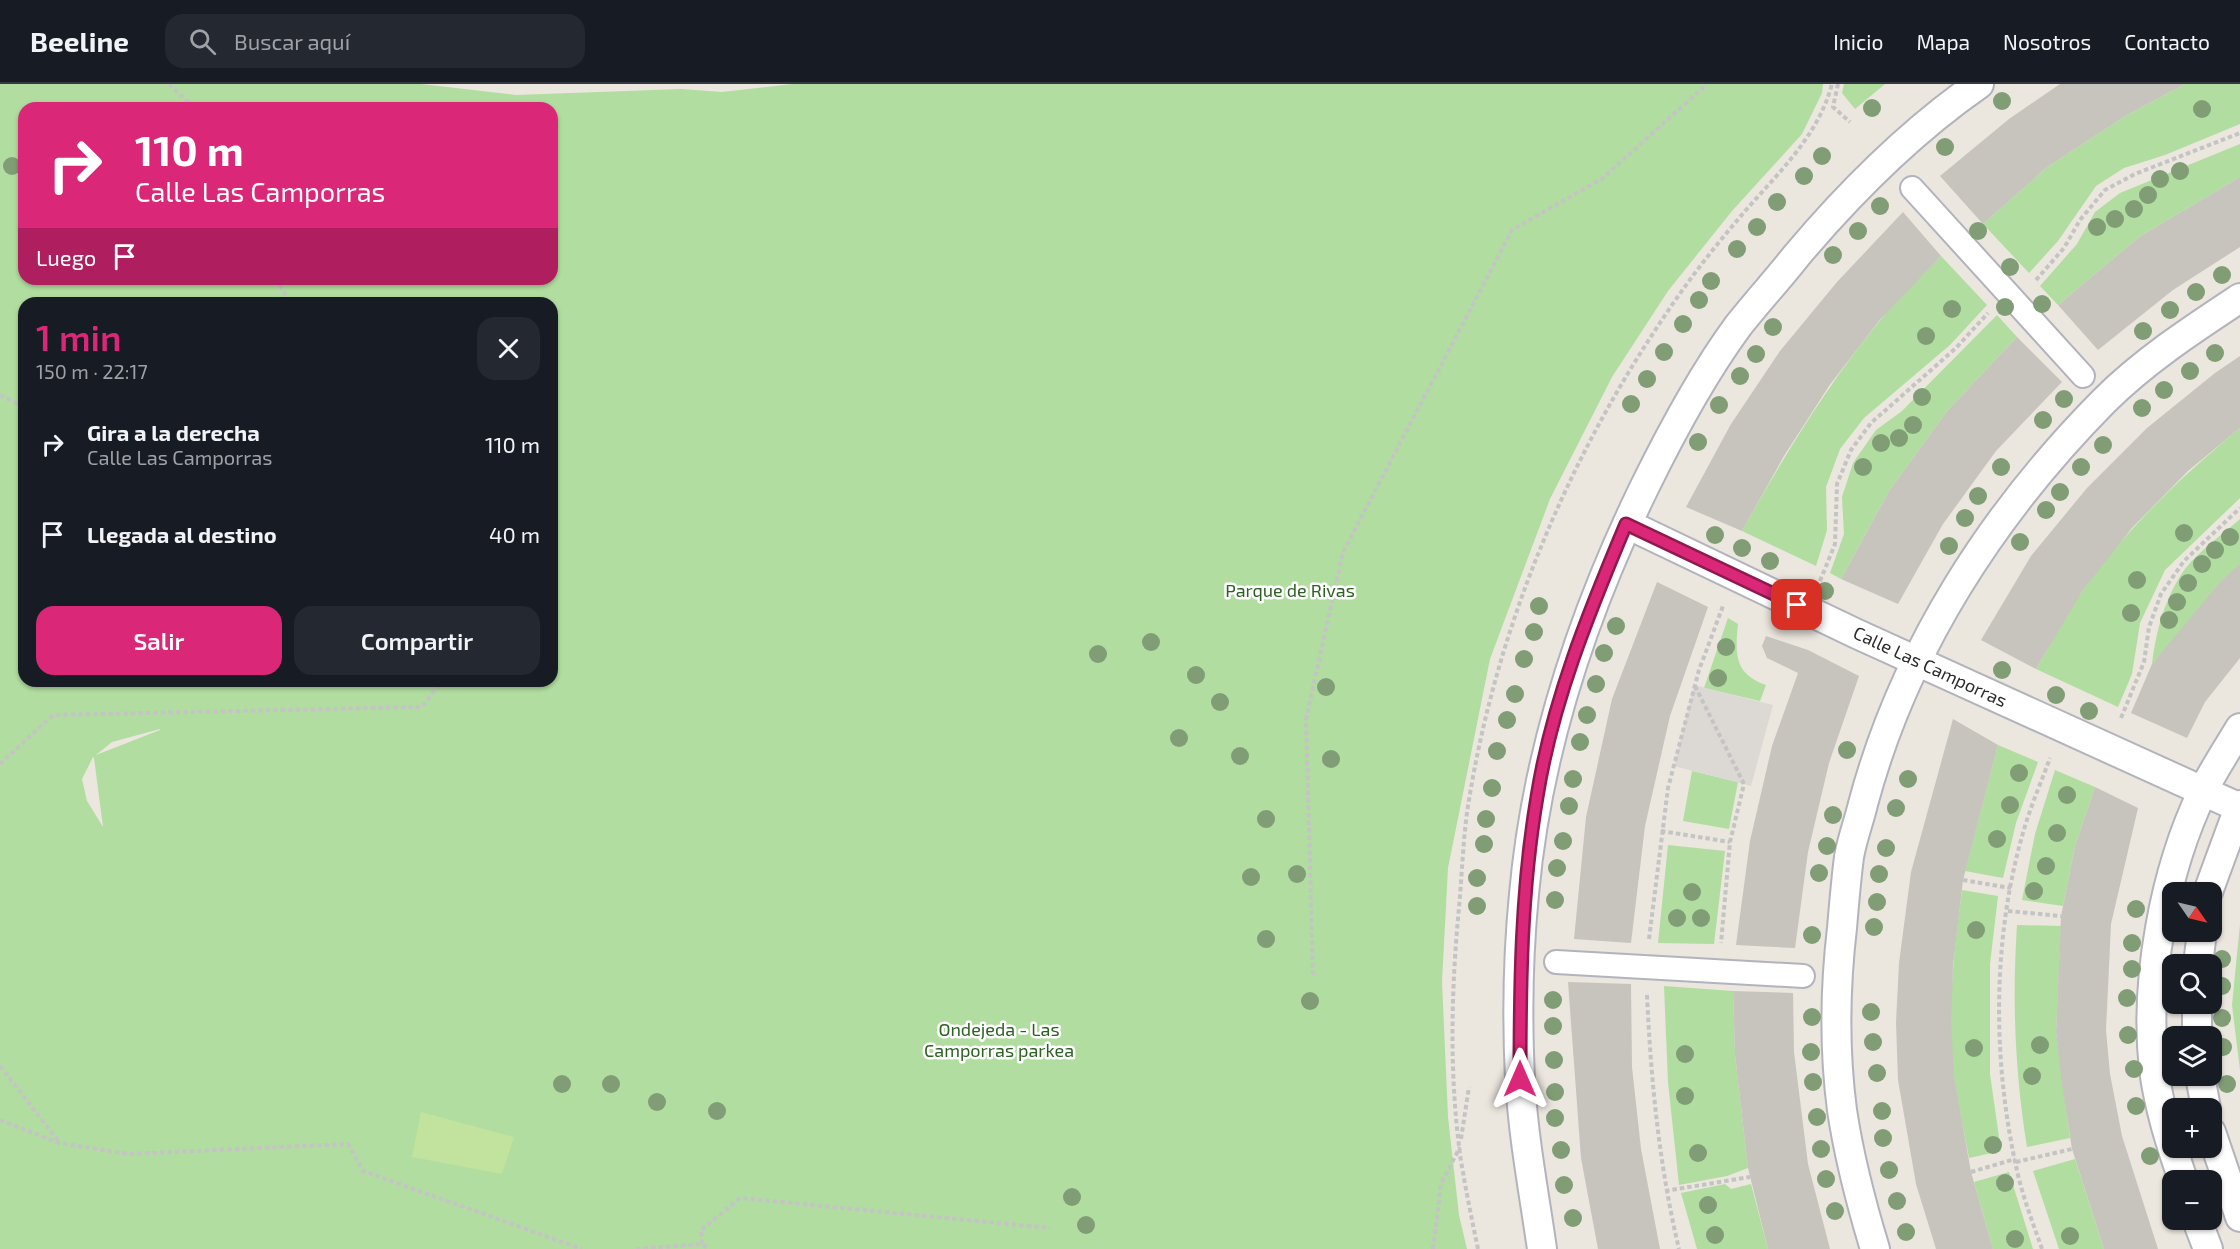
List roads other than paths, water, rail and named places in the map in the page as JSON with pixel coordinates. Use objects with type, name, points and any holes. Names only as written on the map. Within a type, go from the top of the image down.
[{"type":"street","points":[[1542,1249],[1520,1079],[1520,961],[1524,894],[1537,795],[1559,701],[1585,621],[1626,524],[1663,449],[1738,327],[1819,230],[1885,159],[1979,84]]},
{"type":"street","points":[[1912,188],[2083,376]]},
{"type":"street","points":[[1875,1249],[1860,1197],[1842,1110],[1837,1056],[1836,978],[1850,855],[1872,771],[1895,708],[1926,639],[1963,577],[2027,486],[2105,400],[2179,339],[2240,298]]},
{"type":"street","name":"Calle Las Camporras","points":[[1626,524],[1917,661],[2239,806]]},
{"type":"street","points":[[2179,1170],[2170,1144],[2154,1071],[2152,1017],[2155,966],[2171,875],[2203,791],[2240,728]]},
{"type":"street","points":[[2212,882],[2239,806]]},
{"type":"street","points":[[1556,962],[1803,976]]},
{"type":"street","points":[[2220,1158],[2240,1217]]},
{"type":"street","points":[[2201,1230],[2208,1249]]},
{"type":"park label","name":"Parque de Rivas","points":[[1290,591]]},
{"type":"park label","name":"Ondejeda - Las Camporras parkea","points":[[999,1040]]}]
